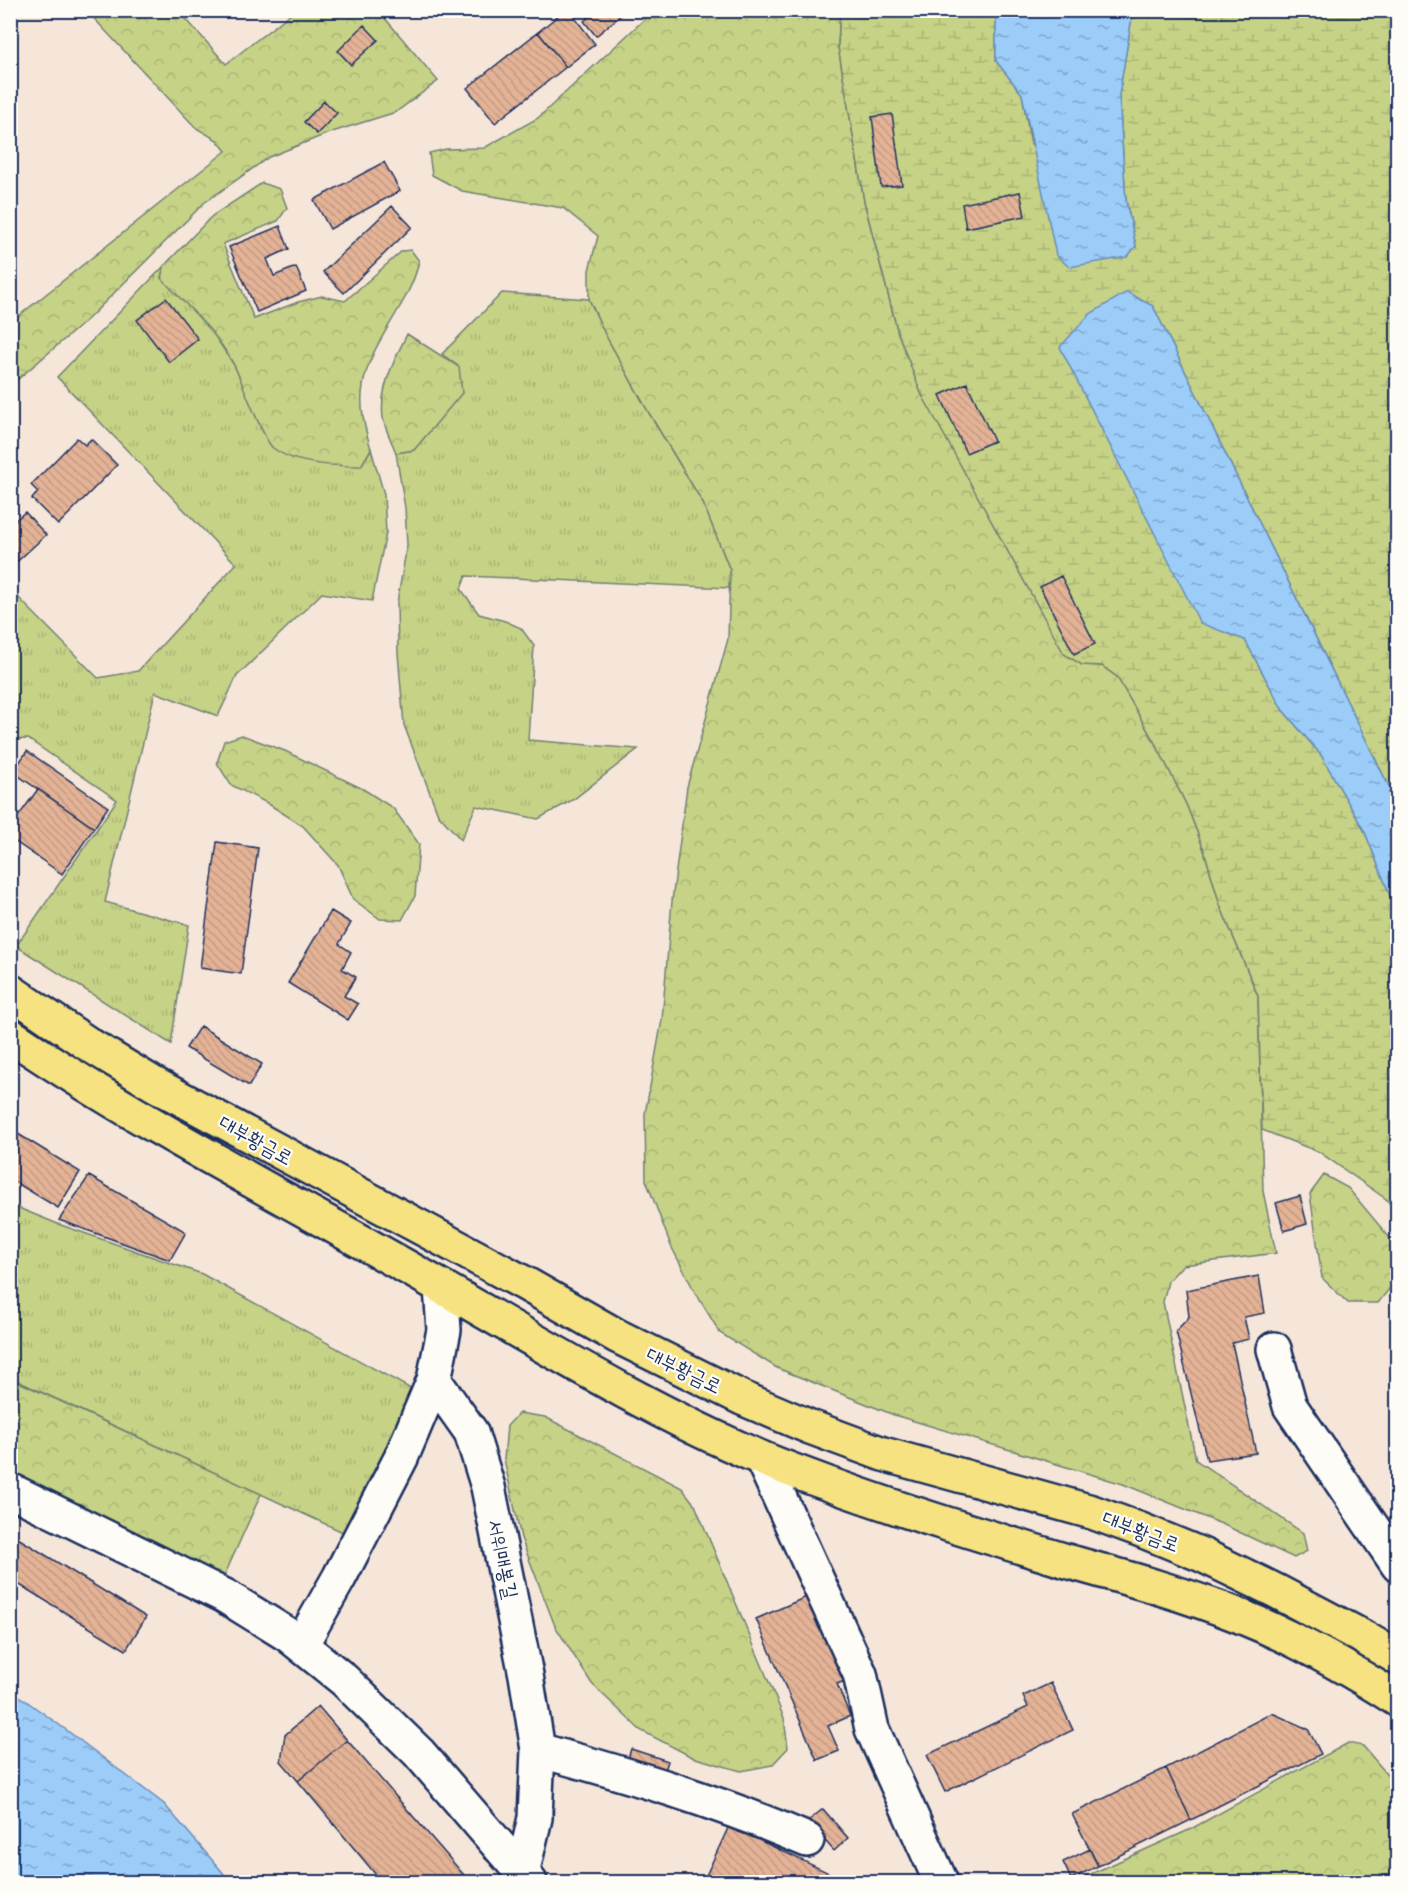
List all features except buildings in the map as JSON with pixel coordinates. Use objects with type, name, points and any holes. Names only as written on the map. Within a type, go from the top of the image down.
[{"type":"main road","name":"대부황금로","points":[[10,991],[88,1044],[154,1084],[674,1366],[810,1427],[883,1454],[1092,1512],[1141,1530],[1202,1555],[1276,1591],[1398,1658]]},
{"type":"main road","name":"대부황금로","points":[[10,1035],[146,1120],[555,1354],[631,1395],[762,1459],[890,1506],[983,1536],[1183,1594],[1292,1639],[1398,1700]]},
{"type":"lane","points":[[301,1645],[339,1578],[401,1458],[434,1380],[444,1330],[441,1287]]},
{"type":"lane","points":[[1274,1349],[1290,1406],[1398,1565]]},
{"type":"lane","name":"서위매봉길","points":[[434,1380],[471,1432],[488,1488],[510,1594],[538,1750],[535,1818],[526,1878]]},
{"type":"lane","points":[[762,1459],[860,1674],[872,1728],[941,1882]]},
{"type":"lane","name":"서위매봉길","points":[[10,1490],[225,1596],[288,1635],[344,1680],[419,1753],[526,1878]]},
{"type":"lane","points":[[538,1750],[684,1793],[751,1816],[807,1840]]},
{"type":"green space","points":[[87,11],[179,11],[226,64],[294,11],[379,11],[438,81],[396,112],[329,133],[269,157],[204,203],[88,319],[11,385],[11,322],[226,151],[217,140],[196,128]]},
{"type":"green space","points":[[652,11],[840,11],[838,46],[864,201],[898,333],[921,393],[1082,665],[1102,666],[1117,677],[1159,750],[1187,806],[1204,850],[1220,905],[1258,996],[1263,1191],[1276,1253],[1183,1265],[1168,1281],[1163,1302],[1196,1460],[1303,1533],[1307,1551],[1294,1558],[1224,1525],[1123,1484],[894,1415],[777,1368],[720,1333],[671,1246],[646,1180],[645,1114],[662,1020],[672,901],[687,787],[728,639],[730,570],[703,503],[649,413],[605,334],[589,299],[589,270],[598,236],[563,208],[462,191],[432,175],[429,153],[446,149],[484,148],[538,118]]},
{"type":"green space","points":[[840,11],[996,11],[996,61],[1022,94],[1031,144],[1136,246],[1126,201],[1119,95],[1133,11],[1397,11],[1397,803],[1153,306],[1200,622],[1245,640],[1282,709],[1321,755],[1365,832],[1397,913],[1397,1212],[1386,1199],[1319,1152],[1262,1130],[1258,996],[1220,905],[1204,850],[1187,806],[1159,750],[1117,677],[1102,666],[1082,665],[1064,654],[921,393],[898,333],[864,201],[838,46]]},
{"type":"green space","points":[[262,183],[280,189],[287,208],[278,221],[223,244],[254,319],[298,302],[322,296],[345,301],[402,251],[411,250],[419,261],[407,293],[373,353],[367,369],[363,386],[362,410],[371,449],[361,466],[328,465],[304,461],[282,454],[273,448],[264,434],[227,352],[200,319],[161,278],[164,266],[212,216]]},
{"type":"green space","points":[[164,266],[161,278],[207,324],[234,365],[272,447],[361,466],[371,449],[384,494],[386,533],[372,601],[322,593],[237,676],[218,716],[155,692],[105,902],[189,925],[171,1044],[16,946],[117,800],[28,739],[11,740],[10,589],[98,678],[138,671],[236,564],[57,377]]},
{"type":"green space","points":[[502,293],[589,299],[605,334],[649,413],[703,503],[730,570],[729,588],[466,576],[461,589],[479,614],[521,628],[534,646],[528,740],[638,749],[574,799],[538,819],[476,806],[461,840],[438,814],[404,725],[398,653],[397,603],[407,545],[405,508],[396,453],[414,450],[459,367],[442,354]]},
{"type":"green space","points":[[407,334],[459,367],[462,393],[414,450],[396,453],[383,418],[383,396],[389,374]]},
{"type":"green space","points":[[242,735],[285,751],[363,789],[393,808],[419,844],[415,896],[402,920],[380,919],[353,899],[338,865],[303,826],[267,803],[231,785],[217,763],[224,741]]},
{"type":"green space","points":[[1324,1175],[1348,1188],[1394,1243],[1397,1279],[1378,1303],[1348,1303],[1322,1278],[1310,1194]]},
{"type":"green space","points":[[11,1205],[58,1224],[202,1274],[413,1390],[347,1534],[11,1378]]},
{"type":"green space","points":[[10,1378],[261,1494],[222,1581],[11,1476]]},
{"type":"green space","points":[[519,1413],[545,1417],[682,1488],[695,1505],[784,1718],[788,1748],[772,1765],[741,1771],[692,1757],[640,1730],[592,1684],[555,1626],[521,1538],[504,1459],[507,1426]]},
{"type":"green space","points":[[1348,1743],[1363,1746],[1397,1786],[1397,1882],[1073,1882],[1189,1830]]},
{"type":"water","points":[[996,11],[1133,11],[1119,95],[1126,201],[1136,246],[1127,257],[1069,267],[1056,255],[1022,94],[996,61]]},
{"type":"water","points":[[1127,292],[1153,306],[1397,803],[1397,913],[1365,832],[1321,755],[1282,709],[1245,640],[1200,623],[1060,347],[1090,314]]},
{"type":"water","points":[[11,1690],[164,1804],[231,1882],[11,1882]]}]
